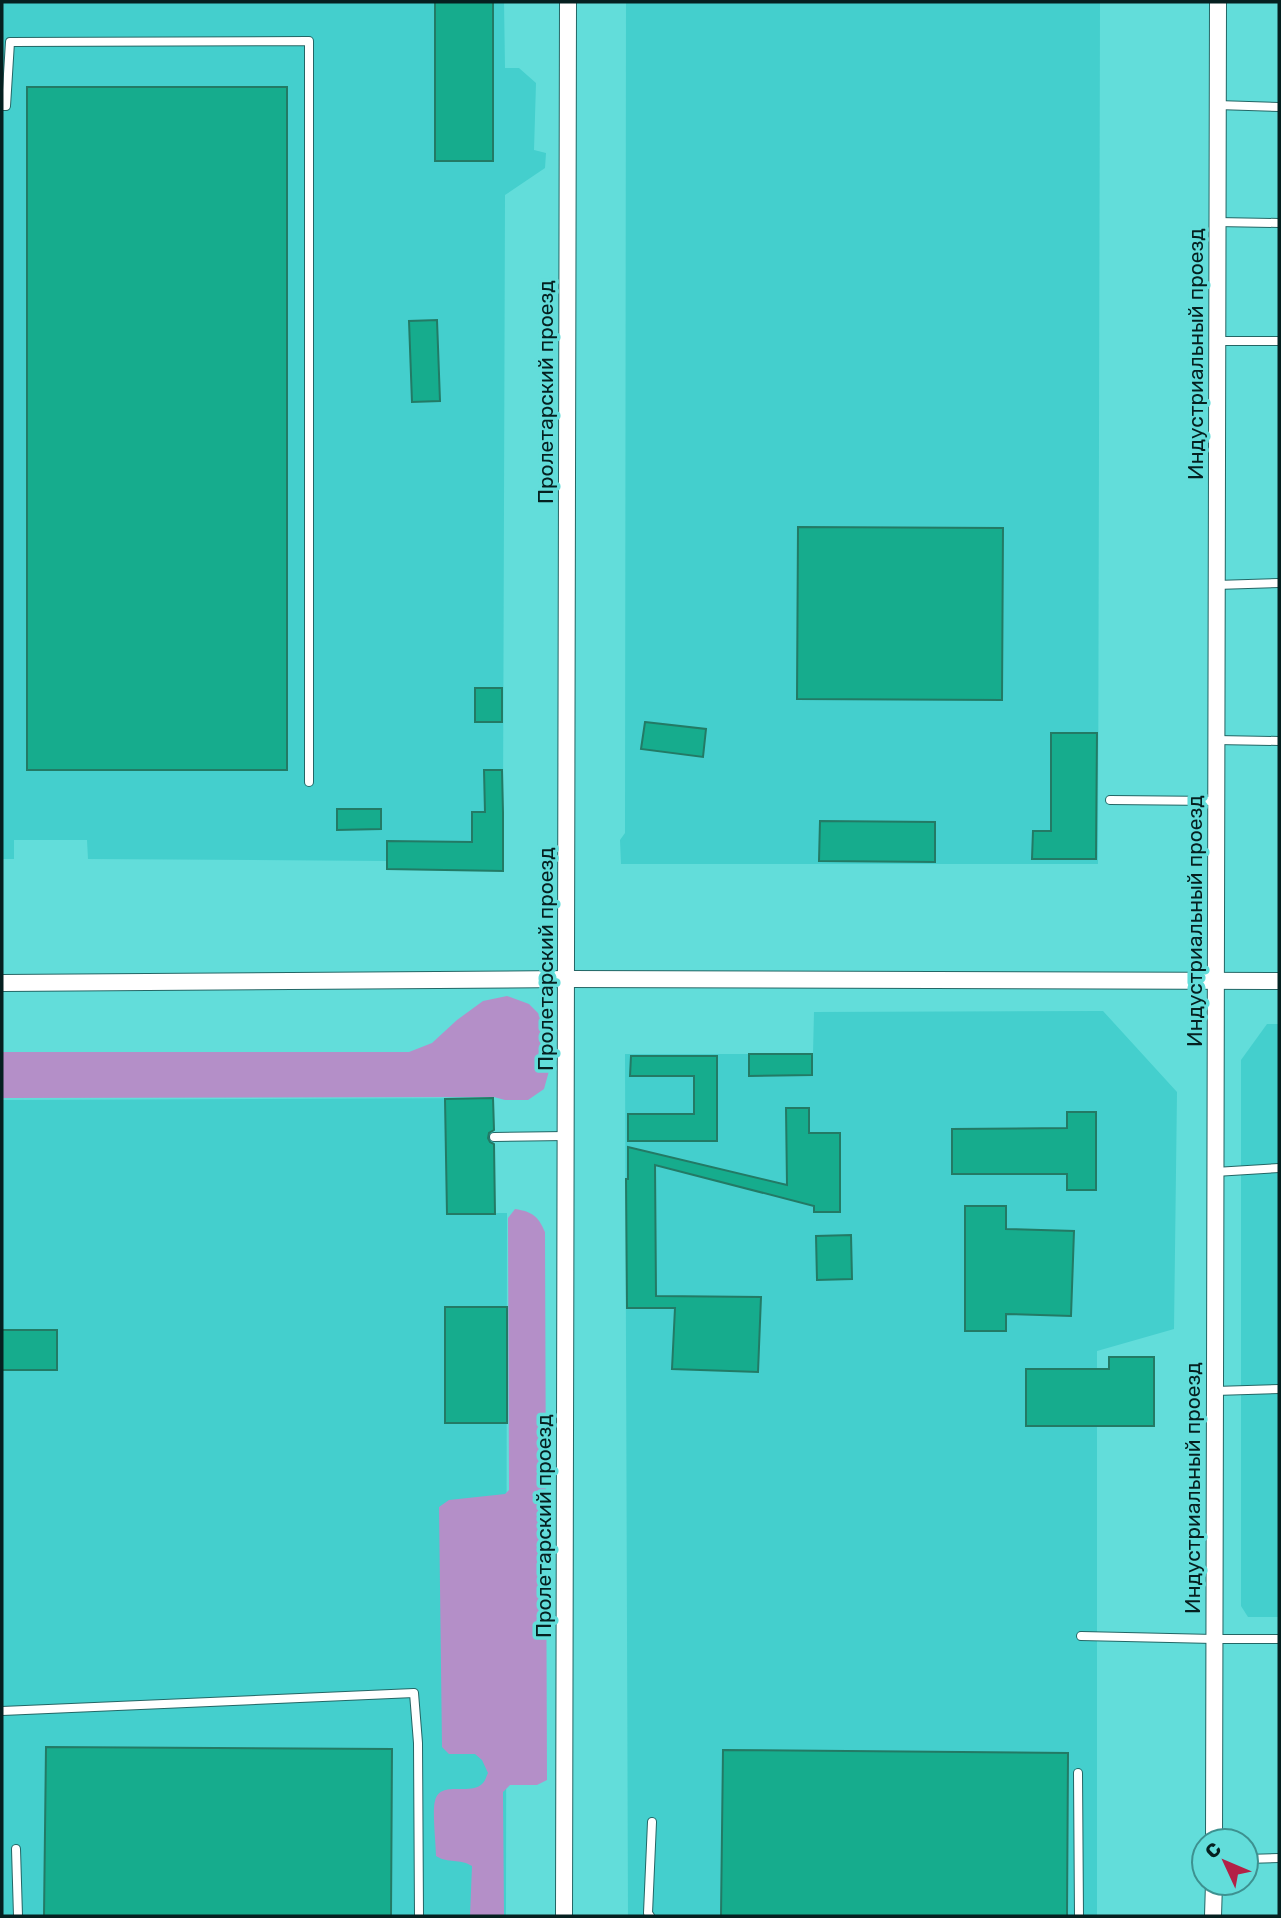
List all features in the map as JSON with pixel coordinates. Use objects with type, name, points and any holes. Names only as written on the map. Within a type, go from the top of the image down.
[{"type":"street","name":"Пролетарский проезд","points":[[564,1916],[568,2]]},
{"type":"street","name":"Индустриальный проезд","points":[[1214,1827],[1217,2]]},
{"type":"street","points":[[2,983],[567,979],[1279,981]]},
{"type":"street","points":[[1213,1897],[1213,1916]]},
{"type":"lane","points":[[2,106],[6,106],[10,43],[309,41],[309,782]]},
{"type":"lane","points":[[1217,105],[1279,107]]},
{"type":"lane","points":[[1217,222],[1279,223]]},
{"type":"lane","points":[[1217,341],[1279,341]]},
{"type":"lane","points":[[1216,584],[1279,583]]},
{"type":"lane","points":[[1216,740],[1279,741]]},
{"type":"lane","points":[[1110,800],[1216,801]]},
{"type":"lane","points":[[494,1137],[566,1136]]},
{"type":"lane","points":[[1215,1172],[1279,1168]]},
{"type":"lane","points":[[1214,1391],[1279,1389]]},
{"type":"lane","points":[[1081,1636],[1279,1639]]},
{"type":"lane","points":[[2,1711],[414,1693],[418,1743],[419,1916]]},
{"type":"lane","points":[[1078,1773],[1079,1916]]},
{"type":"lane","points":[[650,1916],[652,1822]]},
{"type":"lane","points":[[16,1849],[18,1916]]},
{"type":"lane","points":[[1260,1858],[1279,1858]]},
{"type":"shaded area","points":[[2,2],[504,2],[505,68],[519,68],[536,83],[534,150],[546,153],[545,168],[505,195],[503,812],[473,812],[472,842],[402,841],[388,861],[88,859],[87,840],[14,840],[14,859],[2,859]]},
{"type":"shaded area","points":[[626,2],[1100,2],[1098,864],[621,864],[620,840],[625,833]]},
{"type":"shaded area","points":[[507,996],[529,1004],[547,1022],[552,1060],[544,1089],[528,1100],[494,1097],[2,1098],[2,1052],[409,1052],[432,1043],[483,1001]]},
{"type":"shaded area","points":[[1103,1011],[1177,1092],[1174,1329],[1097,1351],[1097,1916],[628,1916],[625,1054],[813,1054],[814,1012]]},
{"type":"shaded area","points":[[1267,1024],[1279,1024],[1279,1617],[1248,1617],[1241,1606],[1241,1060]]},
{"type":"shaded area","points":[[493,1098],[495,1213],[507,1213],[506,1916],[2,1916],[2,1100]]},
{"type":"shaded area","points":[[515,1209],[534,1216],[545,1232],[547,1780],[537,1785],[510,1785],[503,1792],[504,1916],[470,1916],[472,1866],[436,1856],[434,1812],[438,1794],[449,1789],[478,1787],[488,1773],[482,1760],[475,1754],[449,1754],[442,1747],[439,1507],[449,1500],[505,1494],[509,1490],[508,1218]]},
{"type":"building","points":[[435,2],[493,2],[493,161],[435,161]]},
{"type":"building","points":[[27,87],[287,87],[287,770],[27,770]]},
{"type":"building","points":[[437,320],[440,401],[412,402],[409,321]]},
{"type":"building","points":[[798,527],[1003,528],[1002,700],[797,699]]},
{"type":"building","points":[[475,688],[502,688],[502,722],[475,722]]},
{"type":"building","points":[[645,722],[706,729],[703,757],[641,749]]},
{"type":"building","points":[[1051,733],[1097,733],[1096,859],[1032,859],[1033,831],[1051,831]]},
{"type":"building","points":[[484,770],[502,770],[503,871],[387,869],[387,841],[472,842],[472,812],[485,812]]},
{"type":"building","points":[[337,809],[381,809],[381,829],[337,830]]},
{"type":"building","points":[[820,821],[935,822],[935,862],[819,861]]},
{"type":"building","points":[[749,1054],[812,1054],[812,1075],[749,1076]]},
{"type":"building","points":[[631,1056],[717,1056],[717,1141],[628,1141],[628,1114],[694,1114],[694,1076],[630,1076]]},
{"type":"building","points":[[493,1098],[494,1130],[489,1133],[488,1138],[494,1144],[495,1214],[447,1214],[445,1099]]},
{"type":"building","points":[[786,1108],[809,1108],[809,1133],[840,1133],[840,1212],[814,1212],[814,1206],[655,1165],[656,1296],[761,1297],[758,1372],[672,1369],[675,1308],[627,1308],[628,1147],[787,1185]]},
{"type":"building","points":[[1067,1112],[1096,1112],[1096,1190],[1067,1190],[1067,1174],[952,1174],[952,1129],[1067,1128]]},
{"type":"building","points":[[965,1206],[1006,1206],[1006,1229],[1074,1231],[1071,1316],[1006,1314],[1006,1331],[965,1331]]},
{"type":"building","points":[[851,1235],[852,1279],[817,1280],[816,1236]]},
{"type":"building","points":[[445,1307],[507,1307],[507,1423],[445,1423]]},
{"type":"building","points":[[2,1330],[57,1330],[57,1370],[2,1370]]},
{"type":"building","points":[[1109,1357],[1154,1357],[1154,1426],[1026,1426],[1026,1369],[1109,1369]]},
{"type":"building","points":[[46,1747],[392,1749],[391,1916],[44,1916]]},
{"type":"building","points":[[723,1750],[1068,1753],[1067,1916],[721,1916]]}]
